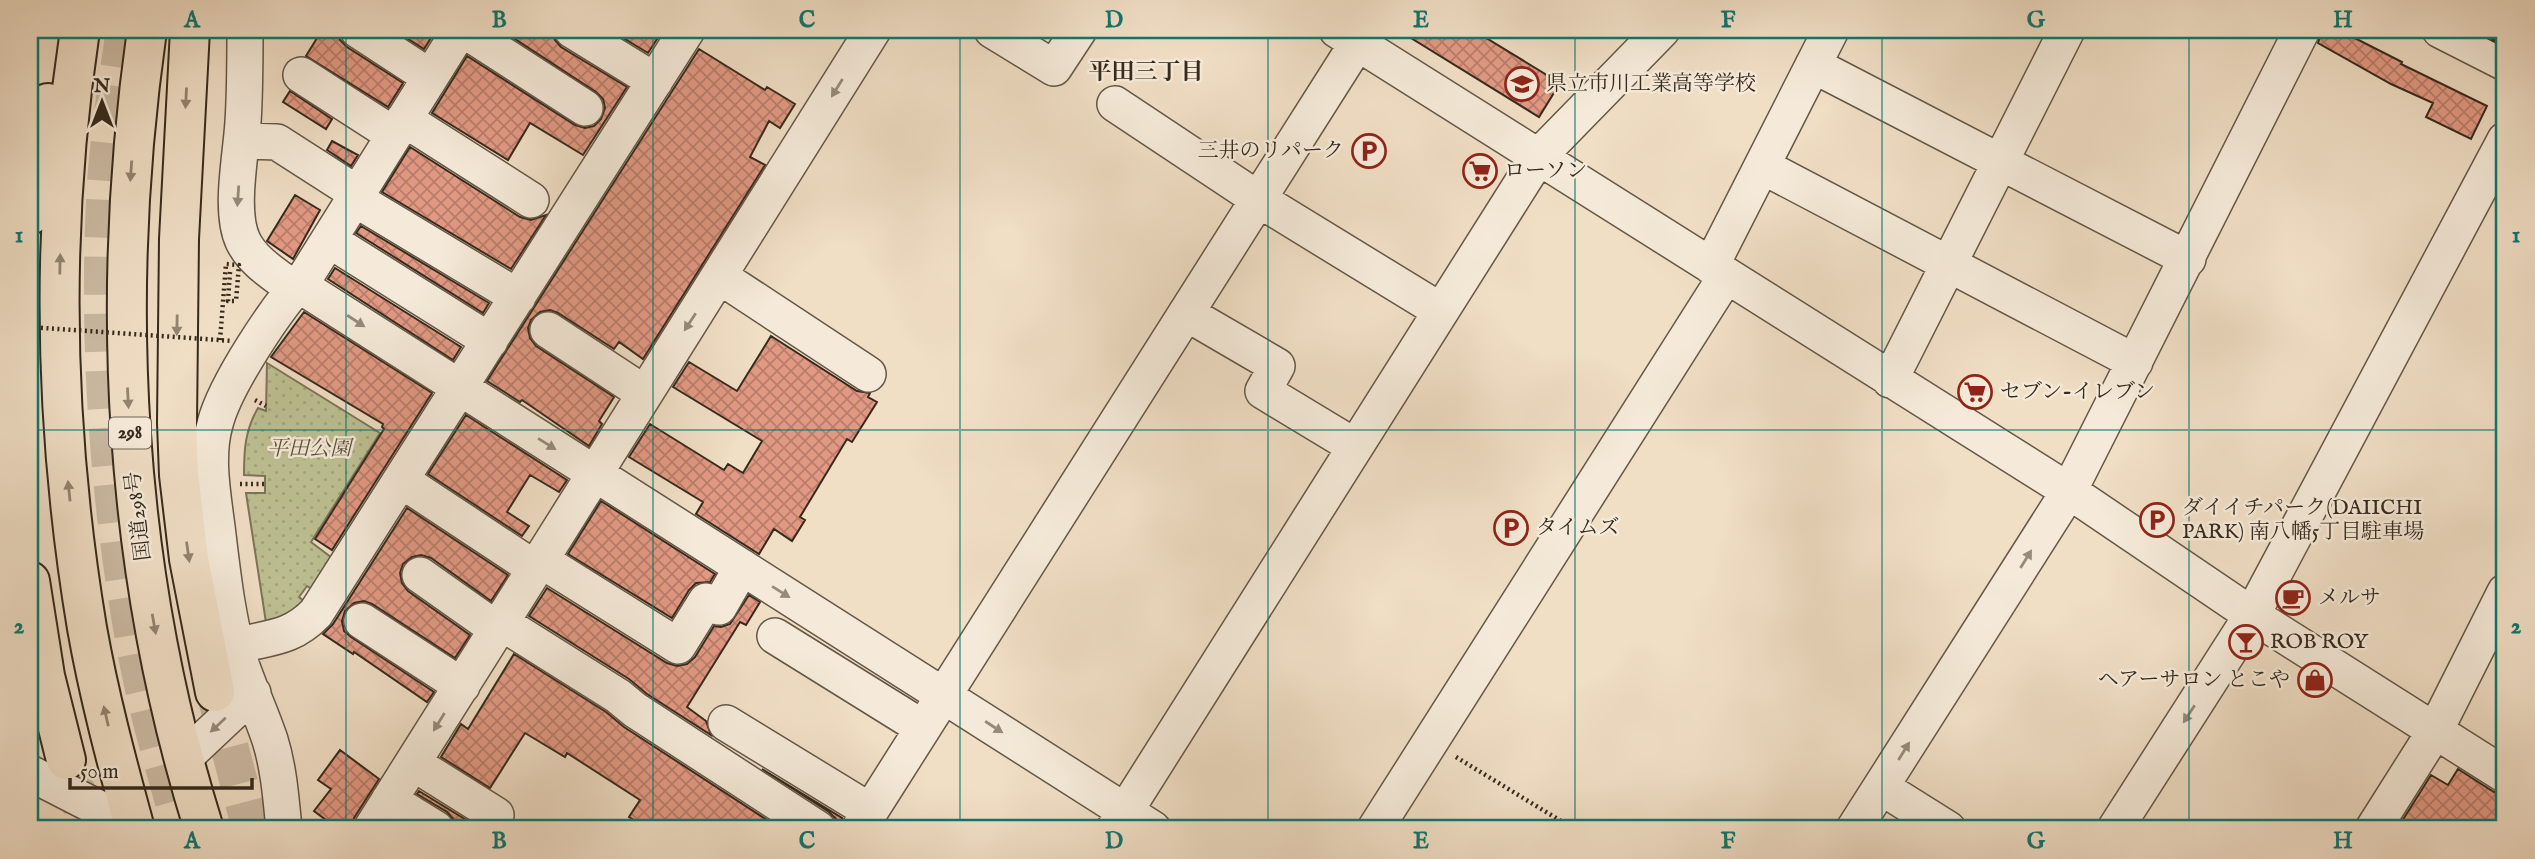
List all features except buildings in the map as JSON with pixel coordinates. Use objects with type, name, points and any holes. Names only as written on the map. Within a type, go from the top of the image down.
[{"type":"highway","points":[[30,215],[51,90],[72,30]]},
{"type":"highway","points":[[80,30],[67,140],[60,253],[61,390],[74,533],[88,629],[104,711],[133,829]]},
{"type":"highway","name":"国道298号","points":[[147,30],[135,128],[127,232],[127,368],[134,481],[160,657],[204,829]]},
{"type":"highway","points":[[190,30],[179,239],[177,423],[179,475],[189,559],[215,692]]},
{"type":"highway","points":[[30,581],[45,676],[66,760]]},
{"type":"street","points":[[245,30],[237,213],[247,248],[264,266],[944,695],[1131,823],[1354,446],[1539,156],[1662,30]]},
{"type":"street","points":[[358,30],[430,77]]},
{"type":"street","points":[[284,829],[277,766],[236,646],[214,506],[213,433],[228,393],[296,287],[306,276],[462,30],[585,108]]},
{"type":"street","points":[[572,30],[655,81]]},
{"type":"street","points":[[236,646],[292,633],[306,623],[322,604],[687,30]]},
{"type":"street","points":[[371,829],[873,30]]},
{"type":"street","points":[[992,30],[1054,68],[1079,30]]},
{"type":"street","points":[[1375,829],[1718,271],[1762,166],[1831,30]]},
{"type":"street","points":[[1890,380],[2067,30]]},
{"type":"street","points":[[1854,829],[2069,491],[2302,30]]},
{"type":"street","points":[[2440,30],[2505,64]]},
{"type":"street","points":[[726,723],[864,820],[1258,199],[1348,36],[2069,491],[2252,615],[2505,775]]},
{"type":"street","points":[[1813,65],[2188,259]]},
{"type":"street","points":[[302,75],[531,200]]},
{"type":"street","points":[[1115,104],[1258,199],[1441,311]]},
{"type":"street","points":[[2115,829],[2252,615],[2505,140]]},
{"type":"street","points":[[242,141],[277,142],[356,196],[518,297]]},
{"type":"street","points":[[1762,166],[2135,362]]},
{"type":"street","points":[[329,240],[490,341]]},
{"type":"street","points":[[719,276],[868,374]]},
{"type":"street","points":[[1186,313],[1277,366],[1263,391],[1354,446]]},
{"type":"street","points":[[548,330],[645,393]]},
{"type":"street","points":[[401,480],[678,646],[706,601],[719,607],[742,568]]},
{"type":"street","points":[[420,575],[500,627],[618,696],[635,710],[818,829]]},
{"type":"street","points":[[2382,826],[2435,732],[2505,592]]},
{"type":"street","points":[[362,621],[462,687]]},
{"type":"street","points":[[775,636],[923,728]]},
{"type":"street","points":[[184,758],[253,693]]},
{"type":"street","points":[[413,763],[496,815]]},
{"type":"street","points":[[30,773],[98,807],[133,829]]},
{"type":"street","points":[[1881,787],[1948,829]]},
{"type":"street","points":[[389,800],[436,829]]},
{"type":"path","points":[[220,340],[226,264],[239,265],[236,301],[228,301],[230,268]]},
{"type":"path","points":[[30,327],[233,341]]},
{"type":"path","points":[[258,402],[266,406]]},
{"type":"path","points":[[239,484],[265,484]]},
{"type":"path","points":[[1430,741],[1574,829]]},
{"type":"green space","name":"平田公園","points":[[267,363],[380,433],[311,542],[340,564],[318,593],[307,586],[299,597],[311,607],[267,629],[246,493],[265,493],[265,476],[244,475],[250,424],[258,408],[266,411]]},
{"type":"tunnel","points":[[125,30],[105,198],[103,314],[108,430],[120,545],[138,660],[182,829]]},
{"type":"tunnel","points":[[215,692],[251,829]]},
{"type":"tunnel","points":[[70,772],[89,829]]},
{"type":"railway","points":[[2478,30],[2505,44]]},
{"type":"place","name":"県立市川工業高等学校","points":[[1522,84]]},
{"type":"place","name":"三井のリパーク","points":[[1369,151]]},
{"type":"place","name":"ローソン","points":[[1480,171]]},
{"type":"place","name":"セブン-イレブン","points":[[1975,392]]},
{"type":"place","name":"ダイイチパーク(DAIICHI PARK) 南八幡5丁目駐車場","points":[[2157,520]]},
{"type":"place","name":"タイムズ","points":[[1511,528]]},
{"type":"place","name":"メルサ","points":[[2293,598]]},
{"type":"place","name":"ROB ROY","points":[[2246,642]]},
{"type":"place","name":"ヘアーサロン とこや","points":[[2315,680]]},
{"type":"district","name":"平田三丁目","points":[[1146,72]]}]
